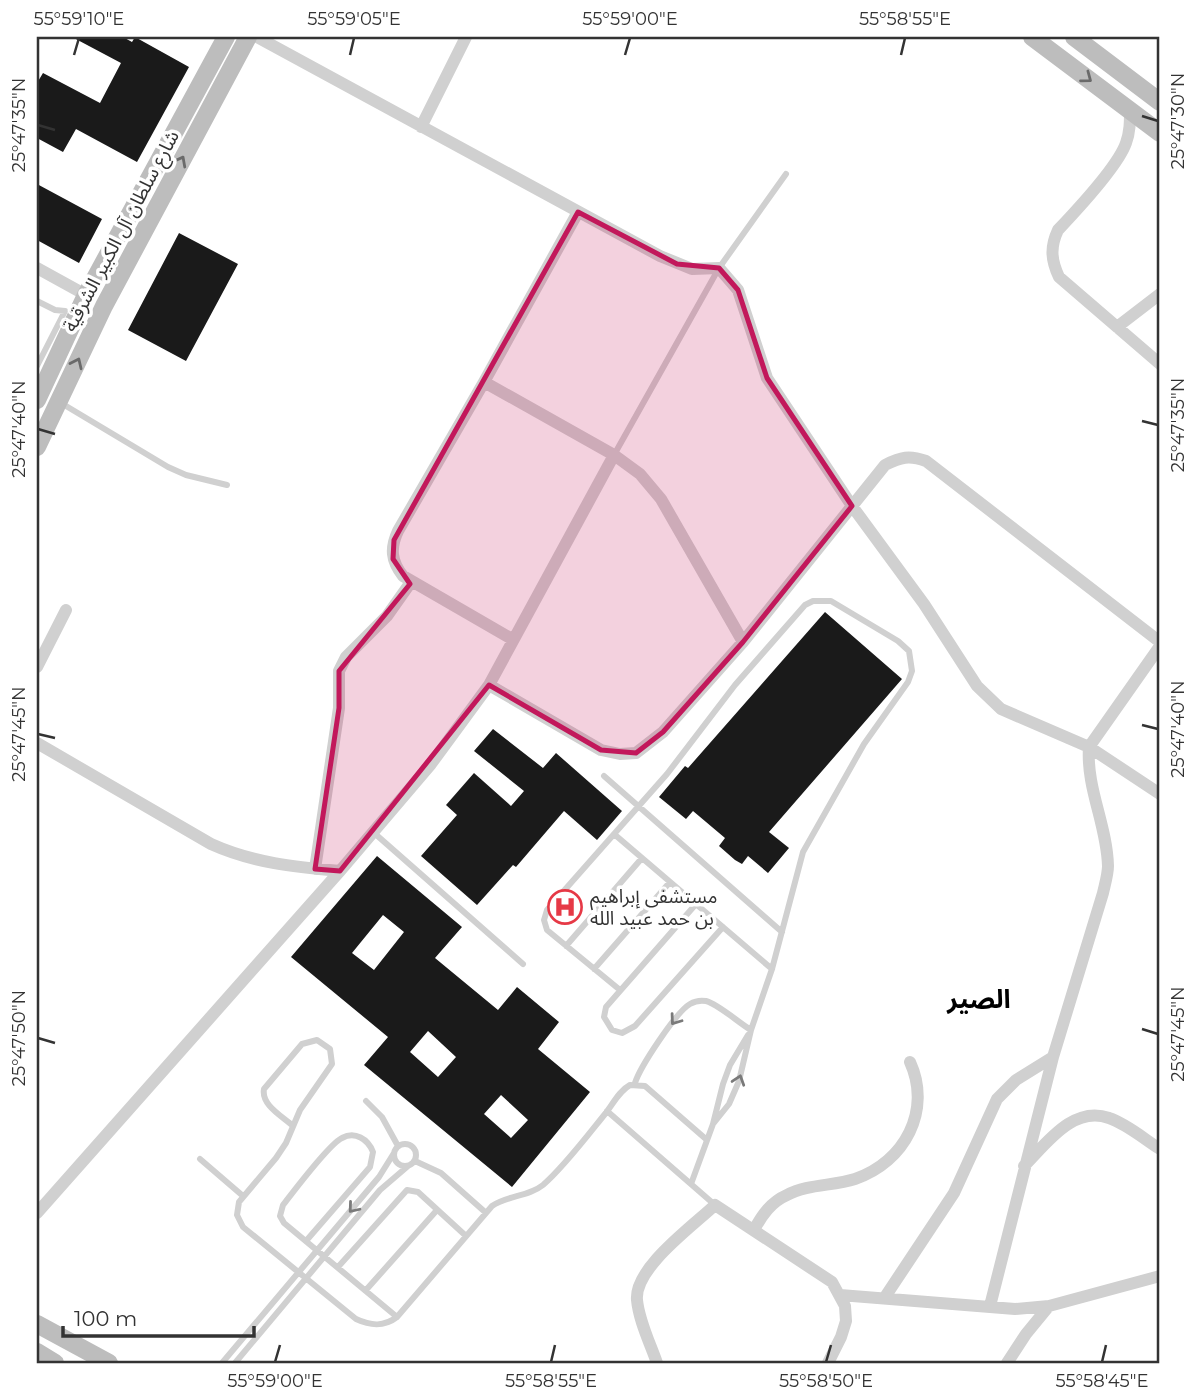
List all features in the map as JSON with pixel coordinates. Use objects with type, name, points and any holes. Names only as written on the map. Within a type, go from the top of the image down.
[{"type":"main road","name":"شارع سلطان آل الكبير الشرقية","points":[[37,447],[104,306],[248,37]]},
{"type":"main road","points":[[1032,37],[1160,133]]},
{"type":"main road","points":[[1074,37],[1160,102]]},
{"type":"main road","name":"شارع سلطان آل الكبير الشرقية","points":[[37,400],[77,304],[223,39]]},
{"type":"main road","points":[[37,1324],[108,1363]]},
{"type":"main road","points":[[37,1352],[55,1363]]},
{"type":"street","points":[[257,37],[677,264],[692,269],[719,268],[738,290],[766,378],[852,506],[924,604],[962,665],[989,700],[1021,719],[1059,732],[1090,747],[1160,794]]},
{"type":"street","points":[[286,37],[286,52]]},
{"type":"street","points":[[421,127],[466,37]]},
{"type":"street","points":[[1130,110],[1125,146],[1106,174],[1058,230],[1051,253],[1059,277],[1160,364]]},
{"type":"street","points":[[512,639],[411,582],[397,568],[392,549],[394,540],[578,212]]},
{"type":"street","points":[[37,268],[77,304]]},
{"type":"street","points":[[1117,327],[1160,294]]},
{"type":"street","points":[[484,382],[614,455],[640,474],[661,499],[743,642]]},
{"type":"street","points":[[37,1213],[340,871],[431,764],[489,685],[614,455]]},
{"type":"street","points":[[489,685],[601,750],[620,754],[636,753],[663,732],[743,642],[885,465],[899,457],[912,456],[926,461],[1160,644],[1090,747],[1090,783],[1104,838],[1108,867],[1104,893],[1053,1057],[990,1306]]},
{"type":"street","points":[[315,869],[339,708],[339,671],[346,657],[387,616],[411,582]]},
{"type":"street","points":[[37,667],[66,610]]},
{"type":"street","points":[[37,743],[211,844],[251,860],[340,871]]},
{"type":"street","points":[[885,1297],[954,1193],[997,1099],[1016,1080],[1053,1057]]},
{"type":"street","points":[[754,1230],[765,1211],[786,1195],[858,1178],[879,1167],[897,1152],[910,1133],[917,1112],[918,1081],[910,1062]]},
{"type":"street","points":[[1024,1166],[1062,1129],[1084,1116],[1110,1118],[1160,1149]]},
{"type":"street","points":[[657,1363],[637,1300],[640,1279],[653,1263],[715,1205],[832,1282],[845,1306],[846,1321],[828,1363]]},
{"type":"street","points":[[840,1295],[1026,1309],[1049,1306],[1160,1276]]},
{"type":"street","points":[[1007,1363],[1049,1306]]},
{"type":"lane","points":[[614,455],[719,268],[786,174]]},
{"type":"lane","points":[[37,301],[55,310],[77,304]]},
{"type":"lane","points":[[37,366],[77,304]]},
{"type":"lane","points":[[58,401],[168,467],[186,475],[227,485]]},
{"type":"lane","points":[[620,990],[547,930],[544,914],[673,766],[735,685],[805,605],[813,601],[831,601],[904,646],[911,658],[911,676],[864,744],[808,841],[798,866],[772,969],[751,1030],[735,1092],[713,1124]]},
{"type":"lane","points":[[604,776],[782,932]]},
{"type":"lane","points":[[373,832],[523,964]]},
{"type":"lane","points":[[614,834],[772,969]]},
{"type":"lane","points":[[566,946],[642,858]]},
{"type":"lane","points":[[594,969],[670,882]]},
{"type":"lane","points":[[696,904],[606,1007],[604,1017],[608,1026],[622,1032],[635,1026],[723,927]]},
{"type":"lane","points":[[293,1126],[266,1102],[263,1094],[302,1044],[317,1040],[330,1049],[332,1064],[310,1094],[293,1126],[276,1158],[243,1196],[237,1209],[239,1222],[356,1319],[364,1323],[382,1324],[397,1317],[485,1212],[500,1201],[527,1193],[542,1185],[625,1087],[635,1083],[645,1062],[691,1003],[702,1000],[711,1003],[751,1030]]},
{"type":"lane","points":[[691,1184],[713,1124],[730,1065],[751,1030]]},
{"type":"lane","points":[[635,1083],[650,1089],[707,1140]]},
{"type":"lane","points":[[366,1101],[382,1117],[398,1146]]},
{"type":"lane","points":[[607,1111],[715,1205]]},
{"type":"lane","points":[[306,1241],[370,1167],[373,1152],[363,1139],[353,1135],[338,1140],[281,1208],[282,1220],[306,1241],[366,1290],[397,1317]]},
{"type":"lane","points":[[222,1363],[379,1177],[398,1146],[407,1143],[414,1148],[415,1161],[380,1190],[235,1363]]},
{"type":"lane","points":[[394,1153],[399,1165],[408,1166]]},
{"type":"lane","points":[[200,1160],[243,1196]]},
{"type":"lane","points":[[415,1161],[441,1173],[485,1212]]},
{"type":"lane","points":[[338,1267],[403,1192],[414,1191],[466,1236]]},
{"type":"lane","points":[[366,1290],[436,1210]]},
{"type":"highlighted area","points":[[578,212],[677,264],[719,268],[738,290],[767,378],[852,506],[743,642],[663,732],[636,753],[601,750],[489,685],[340,871],[315,869],[339,708],[339,671],[410,584],[393,559],[394,540]]},
{"type":"building","points":[[72,37],[123,37],[132,42],[135,37],[189,67],[137,162],[76,129],[63,152],[37,138],[37,83],[43,73],[100,103],[121,63]]},
{"type":"building","points":[[37,184],[102,219],[79,263],[37,240]]},
{"type":"building","points":[[179,233],[238,264],[186,361],[128,330]]},
{"type":"building","points":[[825,612],[902,679],[769,832],[789,848],[768,873],[748,856],[742,864],[735,860],[719,846],[725,838],[693,811],[686,819],[659,797],[685,766],[688,768]]},
{"type":"building","points":[[493,729],[543,768],[556,753],[622,811],[597,840],[564,811],[516,867],[513,865],[477,905],[421,856],[457,815],[446,805],[474,773],[511,806],[524,791],[474,751]]},
{"type":"building","points":[[377,856],[462,927],[435,958],[498,1010],[517,987],[559,1022],[538,1049],[590,1092],[512,1187],[364,1065],[388,1037],[291,957]],"holes":[[[383,915],[404,932],[374,970],[352,953]],[[428,1031],[456,1057],[438,1077],[410,1052]],[[501,1095],[528,1120],[511,1138],[484,1114]]]},
{"type":"place","name":"مستشفى إبراهيم بن حمد عبيد الله","points":[[565,907]]},
{"type":"district","name":"الصير","points":[[979,999]]}]
